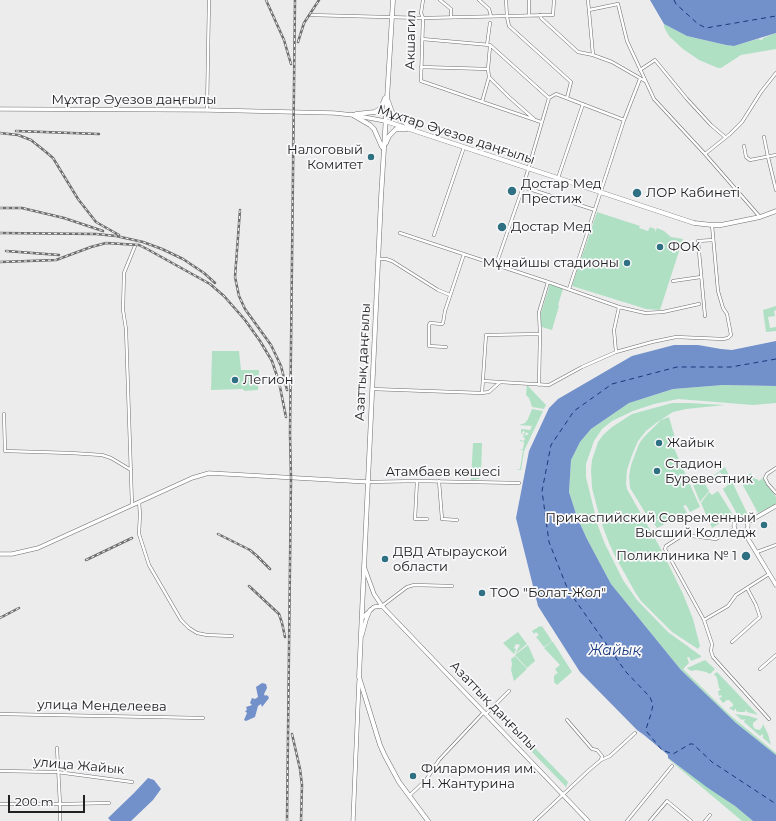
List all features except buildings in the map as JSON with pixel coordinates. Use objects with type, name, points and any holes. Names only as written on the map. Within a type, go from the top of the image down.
[{"type":"main road","points":[[354,115],[371,113],[383,104],[386,93],[393,0]]},
{"type":"main road","points":[[386,93],[394,115],[401,121],[417,130]]},
{"type":"main road","name":"Азаттық даңғылы","points":[[386,93],[359,678],[380,745],[398,782],[428,821]]},
{"type":"main road","points":[[354,115],[365,120],[374,128],[381,142],[383,155]]},
{"type":"main road","name":"Мұхтар Әуезов даңғылы","points":[[385,121],[417,130],[694,223],[712,225],[736,222],[776,211]]},
{"type":"main road","points":[[383,155],[389,136],[396,129],[417,130]]},
{"type":"street","points":[[207,110],[209,0]]},
{"type":"street","name":"Акшагил","points":[[423,0],[421,13],[423,18],[420,81],[482,102]]},
{"type":"street","points":[[440,0],[451,9],[452,17]]},
{"type":"street","points":[[479,0],[489,9],[491,16]]},
{"type":"street","points":[[506,0],[509,26],[571,82],[566,98]]},
{"type":"street","points":[[528,0],[529,16]]},
{"type":"street","points":[[311,15],[423,18],[554,15],[554,0]]},
{"type":"street","points":[[588,0],[593,55]]},
{"type":"street","points":[[589,10],[618,2],[627,41],[654,98],[760,216]]},
{"type":"street","points":[[540,15],[541,18],[578,52],[593,55],[616,64],[646,82]]},
{"type":"street","points":[[490,23],[489,77],[482,102],[541,122]]},
{"type":"street","points":[[422,39],[489,45],[549,98]]},
{"type":"street","points":[[640,70],[655,60],[687,99],[711,125],[725,137]]},
{"type":"street","points":[[421,67],[488,69]]},
{"type":"street","points":[[705,154],[730,134],[742,122],[761,92],[776,73]]},
{"type":"street","points":[[489,77],[509,97],[536,120]]},
{"type":"street","points":[[569,289],[624,120],[640,79]]},
{"type":"street","points":[[771,80],[776,80]]},
{"type":"street","points":[[496,265],[523,187],[549,98],[556,94],[624,120]]},
{"type":"street","points":[[558,178],[583,104]]},
{"type":"street","name":"Мұхтар Әуезов даңғылы","points":[[0,109],[315,112],[354,115],[385,121]]},
{"type":"street","points":[[764,137],[776,190]]},
{"type":"street","points":[[434,235],[464,146]]},
{"type":"street","points":[[744,146],[747,159],[750,160],[776,155]]},
{"type":"street","points":[[523,187],[595,210]]},
{"type":"street","points":[[483,381],[539,385],[551,384],[582,367],[616,352],[676,336],[728,338],[730,335],[727,314],[723,308],[718,290],[712,225]]},
{"type":"street","points":[[400,233],[619,307],[645,313],[663,312],[699,304]]},
{"type":"street","points":[[705,316],[698,241],[713,240]]},
{"type":"street","points":[[132,505],[126,329],[123,310],[124,273],[135,246]]},
{"type":"street","points":[[446,347],[429,346],[429,324],[442,324],[444,311],[464,254]]},
{"type":"street","points":[[378,259],[392,261],[438,290],[450,295]]},
{"type":"street","points":[[673,280],[701,277]]},
{"type":"street","points":[[539,385],[539,312],[548,282]]},
{"type":"street","points":[[616,352],[614,330],[619,307]]},
{"type":"street","points":[[482,393],[486,335],[540,334]]},
{"type":"street","points":[[372,388],[482,393],[488,392],[499,383]]},
{"type":"street","points":[[4,414],[5,452],[102,455],[111,458],[131,470]]},
{"type":"street","points":[[776,468],[767,474],[765,478],[776,494]]},
{"type":"street","points":[[0,554],[12,554],[38,548],[192,478],[208,473],[368,482]]},
{"type":"street","points":[[417,481],[415,519],[427,519]]},
{"type":"street","points":[[439,481],[442,519],[457,520]]},
{"type":"street","name":"Атамбаев көшесі","points":[[368,482],[439,481],[519,483]]},
{"type":"street","points":[[139,502],[139,534],[149,565],[181,620],[197,633],[232,636]]},
{"type":"street","points":[[748,522],[776,506]]},
{"type":"street","points":[[734,529],[734,522],[738,519],[743,518],[748,522]]},
{"type":"street","points":[[734,529],[739,533],[744,532],[748,529],[748,522]]},
{"type":"street","points":[[734,529],[716,538],[683,535],[666,546],[665,549],[704,620],[712,644],[711,652],[713,657],[769,719]]},
{"type":"street","points":[[744,532],[776,584]]},
{"type":"street","points":[[757,552],[776,545]]},
{"type":"street","name":"Азаттық даңғылы","points":[[364,568],[374,594],[382,606],[588,821]]},
{"type":"street","points":[[704,620],[728,606],[736,595],[770,574]]},
{"type":"street","points":[[362,618],[370,610],[377,606],[382,606],[407,587],[414,585],[452,586]]},
{"type":"street","points":[[732,642],[760,617],[756,605],[747,588]]},
{"type":"street","points":[[360,643],[370,610]]},
{"type":"street","points":[[760,669],[776,655]]},
{"type":"street","points":[[353,821],[359,678]]},
{"type":"street","points":[[409,796],[426,780],[439,760],[509,691]]},
{"type":"street","name":"улица Менделеева","points":[[0,714],[203,718]]},
{"type":"street","points":[[567,720],[592,749],[597,750],[602,756],[601,760]]},
{"type":"street","points":[[535,821],[601,760],[610,756],[635,733]]},
{"type":"street","points":[[57,748],[60,821]]},
{"type":"street","points":[[627,821],[672,766]]},
{"type":"street","name":"улица Жайык","points":[[0,771],[58,772],[132,782]]},
{"type":"street","points":[[650,821],[666,802],[669,801],[692,821]]},
{"type":"street","points":[[0,804],[110,803]]},
{"type":"street","points":[[705,821],[710,815]]},
{"type":"green space","points":[[664,24],[687,36],[734,46],[758,39],[762,40],[763,38],[776,33],[776,49],[741,55],[721,68],[718,68],[699,60],[683,49],[669,36]]},
{"type":"green space","name":"Мұнайшы стадионы","points":[[597,212],[640,226],[639,228],[648,231],[650,227],[655,229],[655,232],[657,228],[664,231],[671,237],[683,239],[660,310],[646,309],[572,286]]},
{"type":"green space","points":[[550,284],[563,289],[552,330],[542,327],[540,324],[541,313]]},
{"type":"green space","points":[[776,306],[776,310],[774,311],[775,316],[768,317],[770,328],[776,327],[776,331],[766,332],[763,310]]},
{"type":"green space","name":"Легион","points":[[212,351],[239,351],[241,370],[259,370],[258,390],[211,390]]},
{"type":"green space","points":[[527,385],[546,405],[544,409],[532,407],[529,398],[526,395]]},
{"type":"green space","points":[[723,385],[776,386],[776,403],[753,405],[678,399],[654,404],[633,411],[612,421],[602,429],[594,441],[586,464],[586,477],[598,526],[605,544],[623,580],[637,600],[668,632],[701,656],[691,661],[689,657],[687,657],[689,663],[683,669],[731,716],[776,753],[776,755],[736,723],[681,670],[611,584],[587,539],[577,517],[569,492],[571,460],[580,442],[591,429],[629,403],[673,389]]},
{"type":"green space","points":[[672,403],[725,405],[686,409],[673,412],[656,423],[646,431],[638,441],[627,470],[626,483],[627,489],[662,551],[683,594],[693,619],[700,646],[698,649],[672,632],[641,601],[635,592],[609,543],[600,519],[592,488],[592,460],[598,442],[603,435],[612,427],[632,414]]},
{"type":"green space","points":[[532,409],[543,411],[524,451],[521,470],[516,470],[520,469],[523,450],[519,449],[523,449],[524,442],[520,440],[524,441],[525,438],[522,436],[529,434],[526,432],[525,435],[523,435],[525,432],[523,431],[521,435],[521,429],[530,430],[532,426],[519,425],[525,423]]},
{"type":"green space","name":"Стадион Буревестник","points":[[669,417],[675,438],[670,439],[700,507],[690,512],[686,505],[683,506],[687,513],[657,528],[653,522],[663,517],[651,522],[630,488],[629,476],[631,465],[639,444],[643,438],[661,420]]},
{"type":"green space","points":[[473,443],[482,443],[481,477],[479,479],[471,480]]},
{"type":"green space","points":[[725,467],[748,515],[745,517],[741,516],[739,513],[737,514],[723,489],[728,485],[720,472],[714,476]]},
{"type":"green space","points":[[751,473],[755,479],[759,481],[763,478],[776,497],[776,504],[758,513],[740,480]]},
{"type":"green space","points":[[708,477],[709,478],[704,482],[709,491],[700,502],[693,485]]},
{"type":"green space","points":[[718,491],[733,515],[712,528],[701,503],[709,492],[712,495]]},
{"type":"green space","points":[[542,626],[552,641],[544,647],[536,637],[539,635],[536,632],[534,634],[532,631]]},
{"type":"green space","points":[[518,632],[527,644],[515,654],[520,645],[516,644],[514,654],[503,643]]},
{"type":"green space","points":[[553,642],[572,672],[557,685],[554,682],[554,676],[557,673],[559,675],[555,669],[560,665],[544,648]]},
{"type":"green space","points":[[528,645],[535,661],[527,668],[515,655]]},
{"type":"green space","points":[[515,656],[527,669],[514,681],[511,670],[511,659]]},
{"type":"green space","points":[[705,660],[715,669],[710,674],[696,670],[691,671],[687,668]]},
{"type":"green space","points":[[717,672],[758,715],[747,712],[746,709],[745,712],[736,711],[736,708],[734,711],[729,708],[733,706],[733,704],[729,700],[723,703],[719,698],[722,697],[721,695],[719,696],[718,691],[721,690],[714,674]]},
{"type":"green space","points":[[735,714],[758,719],[753,723],[753,726],[755,729],[760,730],[763,724],[771,745],[763,738],[763,734],[760,736],[744,722],[745,719],[742,720]]},
{"type":"green space","points":[[535,748],[568,782],[566,787],[532,752]]},
{"type":"green space","points":[[667,758],[735,806],[753,821],[742,821]]},
{"type":"water","points":[[650,0],[776,0],[776,33],[734,46],[687,36],[664,24]]},
{"type":"water","name":"Жайық","points":[[776,341],[776,386],[723,385],[673,389],[629,403],[591,429],[580,442],[571,460],[569,492],[577,517],[587,539],[611,584],[681,670],[736,723],[776,755],[776,821],[753,821],[735,806],[668,758],[668,755],[637,730],[580,672],[538,606],[516,518],[529,451],[549,408],[558,399],[632,356],[674,345],[698,345],[732,350]]},
{"type":"water","points":[[262,683],[266,684],[267,688],[264,694],[269,698],[262,707],[261,704],[258,706],[255,717],[246,721],[244,720],[247,713],[245,711],[247,710],[246,707],[252,705],[250,703],[252,698],[255,699],[258,697],[256,687]]},
{"type":"water","points":[[148,778],[154,780],[161,789],[153,800],[131,821],[111,821],[108,818]]},
{"type":"ferry route","points":[[674,0],[676,4],[698,24],[706,28],[776,16]]},
{"type":"ferry route","points":[[776,359],[731,367],[677,367],[612,384],[574,411],[551,445],[542,491],[549,542],[568,590],[626,672],[650,697],[653,705],[646,729],[647,732],[662,750],[673,754],[690,744],[693,744],[712,762],[776,804]]},
{"type":"railway","points":[[266,0],[284,40],[291,64]]},
{"type":"railway","points":[[287,821],[295,0]]},
{"type":"railway","points":[[298,42],[304,23],[319,0]]},
{"type":"railway","points":[[16,131],[99,134]]},
{"type":"railway","points":[[0,133],[18,135],[31,140],[46,152],[53,158],[78,199],[96,222],[119,235]]},
{"type":"railway","points":[[0,208],[22,208],[64,218],[103,231]]},
{"type":"railway","points":[[240,210],[235,277],[239,296],[245,309],[271,345],[281,366],[287,390]]},
{"type":"railway","points":[[0,233],[96,234],[116,236],[143,242],[183,259],[204,273],[215,283]]},
{"type":"railway","points":[[0,262],[56,260],[106,243],[139,245],[147,249],[210,284],[224,296],[245,320],[272,361],[279,382],[286,417]]},
{"type":"railway","points":[[6,251],[59,255]]},
{"type":"railway","points":[[218,534],[250,550],[270,569]]},
{"type":"railway","points":[[86,560],[132,538]]},
{"type":"railway","points":[[249,586],[279,614],[285,637]]},
{"type":"railway","points":[[0,618],[19,608]]},
{"type":"railway","points":[[292,734],[302,785],[301,821]]},
{"type":"place","name":"Налоговый Комитет","points":[[371,157]]},
{"type":"place","name":"Достар Мед Престиж","points":[[512,191]]},
{"type":"place","name":"ЛОР Кабинетi","points":[[637,193]]},
{"type":"place","name":"Достар Мед","points":[[502,227]]},
{"type":"place","name":"ФОК","points":[[660,247]]},
{"type":"place","name":"Мұнайшы стадионы","points":[[627,263]]},
{"type":"place","name":"Легион","points":[[235,380]]},
{"type":"place","name":"Жайык","points":[[659,443]]},
{"type":"place","name":"Стадион Буревестник","points":[[657,471]]},
{"type":"place","name":"Прикаспийский Современный Высший Колледж","points":[[764,525]]},
{"type":"place","name":"Поликлиника № 1","points":[[746,556]]},
{"type":"place","name":"ДВД Атырауской области","points":[[385,559]]},
{"type":"place","name":"ТОО \"Болат-Жол\"","points":[[482,593]]},
{"type":"place","name":"Филармония им. Н. Жантурина","points":[[413,776]]}]
